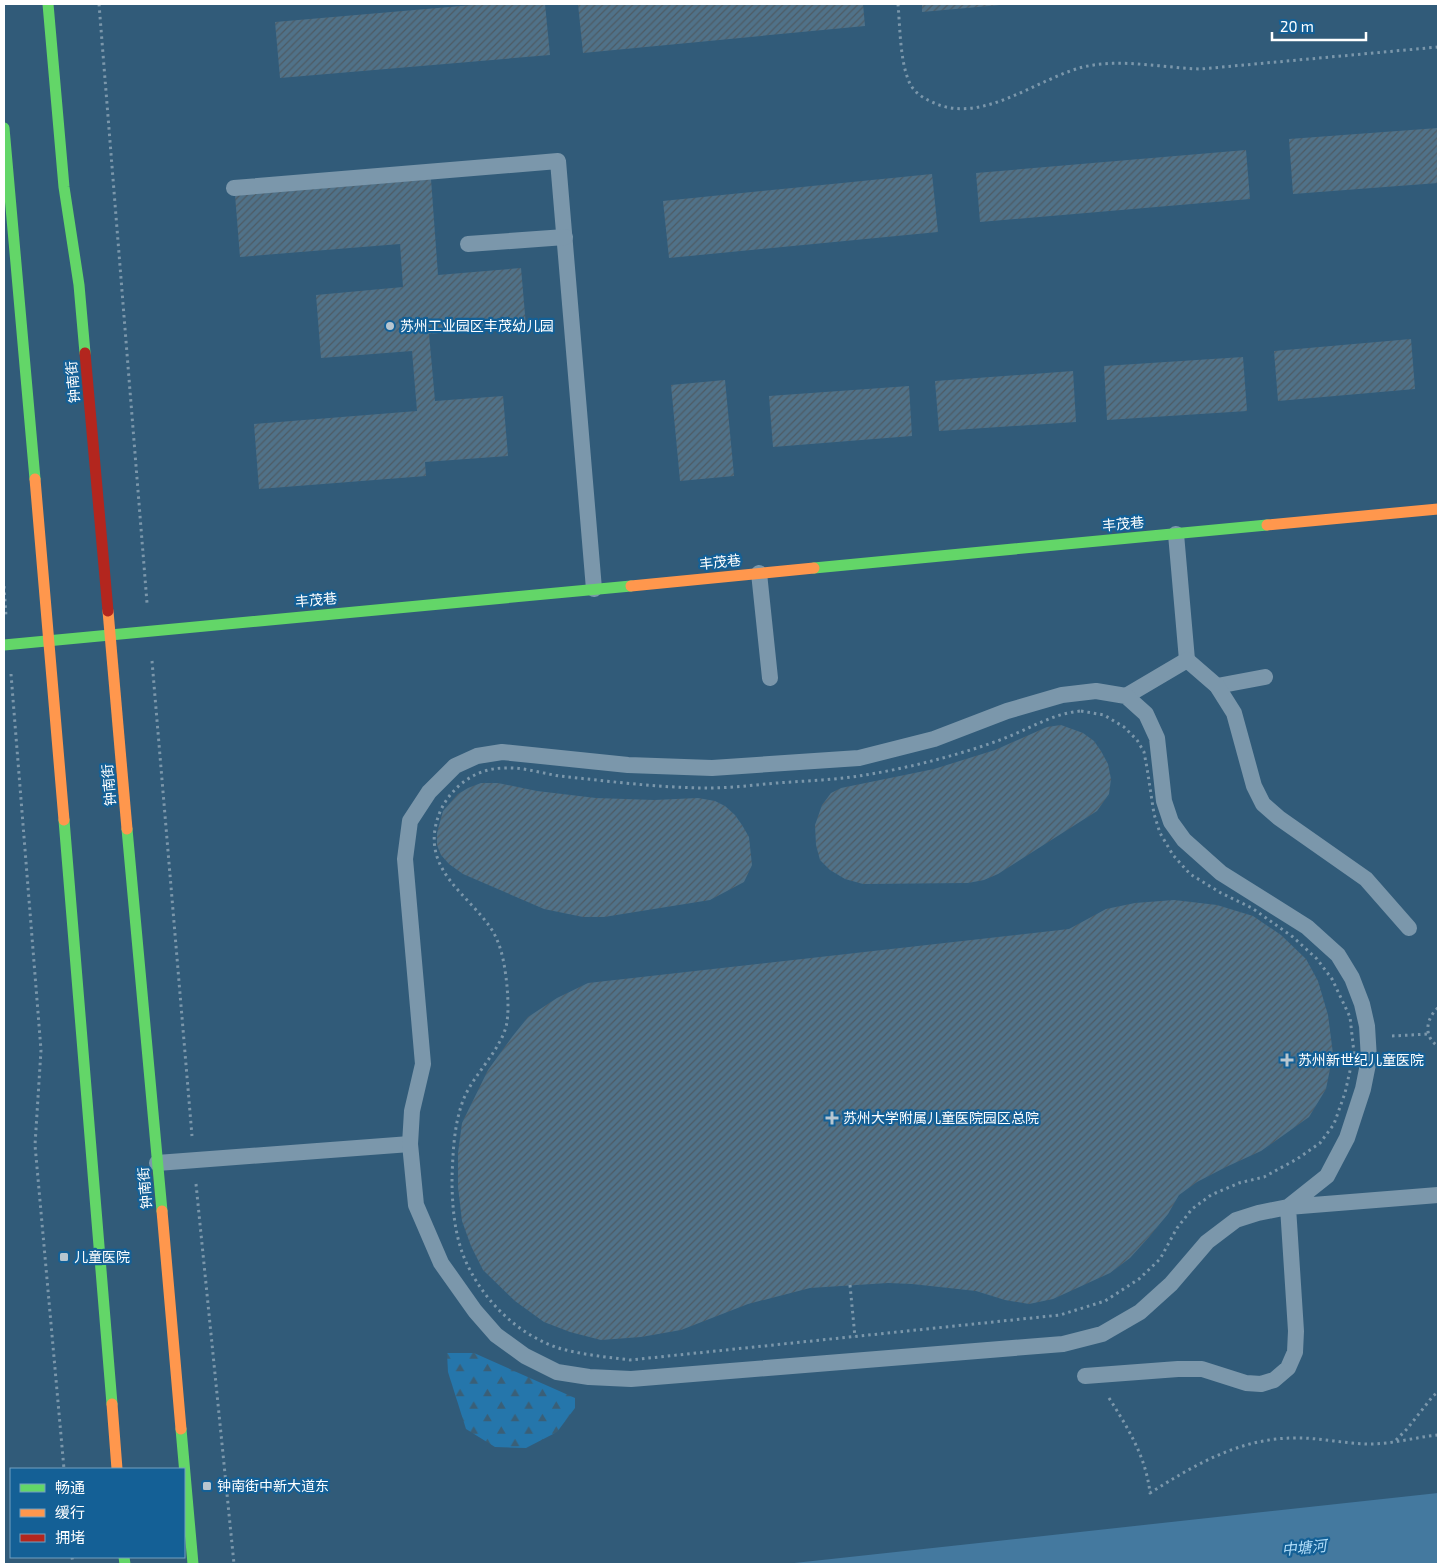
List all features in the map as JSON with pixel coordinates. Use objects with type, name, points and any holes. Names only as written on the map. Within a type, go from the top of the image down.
[{"type":"main road","name":"钟南街","points":[[48,4],[64,187],[79,285],[184,1468]]},
{"type":"main road","points":[[4,128],[50,641],[117,1468]]},
{"type":"main road","name":"丰茂巷","points":[[6,645],[1438,509]]},
{"type":"main road","name":"钟南街","points":[[185,1475],[193,1564]]},
{"type":"lane","points":[[234,188],[558,161],[594,589]]},
{"type":"lane","points":[[468,244],[565,237]]},
{"type":"lane","points":[[1176,534],[1187,660],[1217,686],[1234,713],[1254,786],[1263,804],[1279,818],[1366,880],[1410,928]]},
{"type":"lane","points":[[759,573],[770,678]]},
{"type":"lane","points":[[1126,696],[1187,660]]},
{"type":"lane","points":[[1217,686],[1265,677]]},
{"type":"lane","points":[[1288,1207],[1327,1176],[1348,1138],[1363,1089],[1369,1059],[1362,1004],[1352,978],[1338,954],[1308,926],[1222,873],[1184,840],[1171,822],[1164,801],[1157,738],[1146,714],[1126,696],[1096,692],[1062,695],[1008,711],[934,739],[859,758],[712,768],[628,765],[502,752],[477,756],[455,766],[429,792],[410,821],[405,859],[423,1064],[412,1111],[410,1144],[416,1205],[441,1263],[475,1311],[496,1335],[525,1356],[557,1372],[589,1377],[630,1379],[1063,1344],[1102,1334],[1140,1312],[1170,1284],[1207,1242],[1236,1220],[1288,1207],[1438,1195]]},
{"type":"lane","points":[[157,1163],[410,1144]]},
{"type":"lane","points":[[1085,1376],[1178,1369],[1202,1370],[1246,1383],[1261,1384],[1274,1380],[1288,1368],[1295,1352],[1296,1331],[1288,1207]]},
{"type":"path","points":[[98,4],[194,1161],[234,1564]]},
{"type":"path","points":[[898,4],[908,80],[920,96],[940,106],[957,109],[978,107],[996,102],[1083,67],[1107,64],[1159,64],[1201,69],[1438,47]]},
{"type":"path","points":[[4,586],[6,645],[41,1050],[35,1145],[64,1468]]},
{"type":"path","points":[[1081,711],[1104,715],[1137,740],[1144,752],[1154,814],[1160,833],[1173,855],[1190,874],[1221,893],[1252,908],[1293,937],[1317,959],[1332,979],[1350,1017],[1354,1053],[1345,1093],[1334,1124],[1320,1143],[1298,1159],[1264,1176],[1239,1183],[1211,1195],[1192,1209],[1177,1228],[1160,1259],[1139,1279],[1105,1302],[1060,1315],[855,1336],[630,1360],[597,1356],[560,1348],[528,1334],[501,1312],[474,1279],[461,1251],[454,1222],[452,1180],[456,1122],[465,1095],[496,1047],[506,1027],[508,1003],[506,976],[498,941],[491,928],[442,872],[434,845],[437,818],[444,801],[458,786],[474,774],[508,767],[553,775],[626,783],[711,788],[858,776],[939,759],[984,745],[1064,712],[1081,711]]},
{"type":"path","points":[[1438,1008],[1432,1013],[1428,1023],[1428,1034],[1438,1046]]},
{"type":"path","points":[[850,1285],[857,1361]]},
{"type":"path","points":[[1394,1441],[1407,1429],[1438,1392]]},
{"type":"path","points":[[1107,1395],[1142,1456],[1148,1476],[1150,1493],[1212,1456],[1258,1443],[1295,1438],[1320,1438],[1372,1444],[1438,1435]]},
{"type":"green space","points":[[447,1353],[474,1353],[575,1398],[575,1408],[557,1432],[526,1448],[495,1447],[466,1429],[448,1372]]},
{"type":"water","name":"中塘河","points":[[1438,1493],[1438,1564],[785,1564]]},
{"type":"building","points":[[484,4],[545,4],[550,55],[280,78],[275,22]]},
{"type":"building","points":[[578,4],[863,4],[865,26],[583,53]]},
{"type":"building","points":[[922,4],[1000,4],[1000,5],[922,12]]},
{"type":"building","points":[[1438,128],[1438,183],[1293,194],[1289,139]]},
{"type":"building","points":[[1246,150],[1250,199],[980,222],[976,173]]},
{"type":"building","points":[[932,174],[938,232],[669,258],[663,201]]},
{"type":"building","points":[[431,179],[438,275],[521,268],[526,326],[429,334],[435,401],[503,396],[508,456],[425,462],[426,476],[259,489],[254,424],[417,411],[412,351],[321,358],[316,295],[403,287],[400,244],[240,257],[235,195]]},
{"type":"building","points":[[1411,339],[1415,389],[1278,401],[1274,351]]},
{"type":"building","points":[[1243,357],[1247,411],[1107,420],[1104,366]]},
{"type":"building","points":[[1073,371],[1076,422],[939,431],[935,381]]},
{"type":"building","points":[[725,380],[734,476],[680,481],[671,385]]},
{"type":"building","points":[[909,386],[912,436],[773,447],[769,396]]},
{"type":"building","points":[[1061,725],[1083,733],[1094,741],[1101,751],[1108,764],[1111,779],[1109,794],[1097,811],[998,874],[984,880],[968,883],[863,884],[845,879],[830,870],[820,860],[816,845],[815,825],[822,805],[831,793],[841,788],[934,769],[995,750],[1047,727]]},
{"type":"building","points":[[481,783],[498,783],[537,791],[596,798],[654,800],[698,798],[715,801],[725,806],[735,815],[749,837],[752,865],[744,882],[710,900],[604,917],[583,917],[544,909],[463,874],[449,864],[441,855],[437,845],[437,833],[443,811],[458,794]]},
{"type":"building","points":[[1174,900],[1217,905],[1253,916],[1281,935],[1306,959],[1318,981],[1328,1015],[1333,1054],[1326,1089],[1309,1117],[1261,1151],[1197,1182],[1179,1195],[1168,1214],[1149,1237],[1130,1258],[1110,1273],[1053,1299],[1029,1304],[1005,1300],[976,1291],[912,1284],[888,1283],[810,1288],[748,1304],[681,1330],[641,1337],[601,1340],[570,1332],[544,1322],[515,1301],[483,1270],[471,1246],[462,1221],[458,1187],[458,1153],[462,1123],[488,1070],[512,1037],[528,1017],[557,998],[588,983],[1069,929],[1106,909],[1135,903]]},
{"type":"traffic: fast","points":[[48,4],[64,187],[79,285],[85,353]]},
{"type":"traffic: fast","points":[[4,128],[35,479]]},
{"type":"traffic: fast","points":[[814,568],[1267,525]]},
{"type":"traffic: fast","points":[[4,645],[631,586]]},
{"type":"traffic: fast","points":[[64,820],[112,1404]]},
{"type":"traffic: fast","points":[[127,829],[162,1211]]},
{"type":"traffic: fast","points":[[181,1429],[184,1468]]},
{"type":"traffic: fast","points":[[185,1474],[193,1564]]},
{"type":"traffic: fast","points":[[124,1558],[125,1564]]},
{"type":"traffic: slow","points":[[35,479],[64,820]]},
{"type":"traffic: slow","points":[[1267,525],[1438,509]]},
{"type":"traffic: slow","points":[[631,586],[814,568]]},
{"type":"traffic: slow","points":[[108,611],[127,829]]},
{"type":"traffic: slow","points":[[162,1211],[181,1429]]},
{"type":"traffic: slow","points":[[112,1404],[117,1468]]},
{"type":"traffic: jam","points":[[85,353],[108,611]]},
{"type":"place","name":"苏州工业园区丰茂幼儿园","points":[[390,326]]},
{"type":"place","name":"苏州新世纪儿童医院","points":[[1287,1060]]},
{"type":"place","name":"苏州大学附属儿童医院园区总院","points":[[832,1118]]},
{"type":"place","name":"儿童医院","points":[[64,1257]]},
{"type":"place","name":"钟南街中新大道东","points":[[207,1486]]}]
